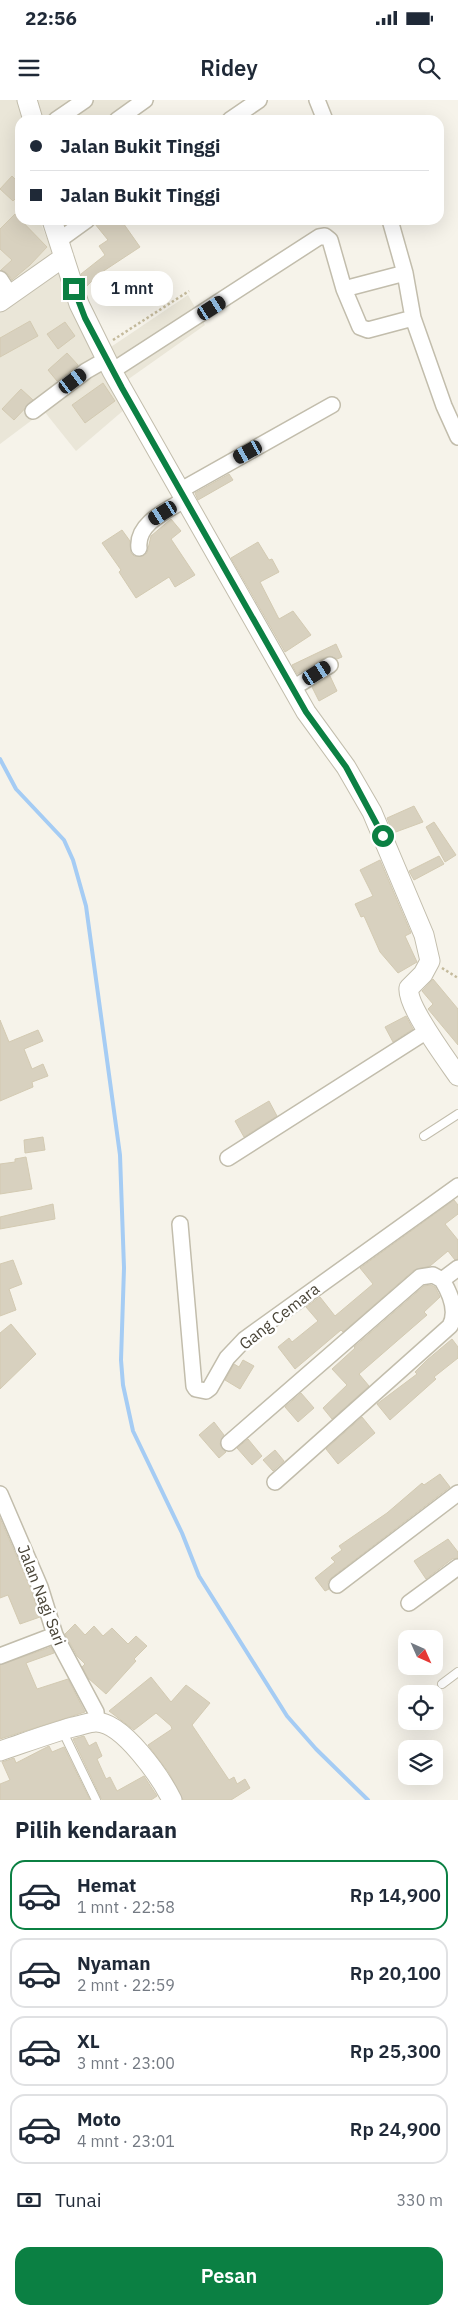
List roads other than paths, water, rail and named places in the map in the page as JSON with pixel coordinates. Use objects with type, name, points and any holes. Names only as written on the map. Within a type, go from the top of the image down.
[{"type":"street","points":[[28,100],[32,115]]},
{"type":"street","points":[[63,115],[85,100]]},
{"type":"street","points":[[124,115],[145,100]]},
{"type":"street","points":[[237,115],[259,100]]},
{"type":"street","points":[[317,100],[323,115]]},
{"type":"street","points":[[54,225],[79,304],[107,359],[306,712],[346,767],[372,812],[424,935],[430,961],[410,988],[409,998],[458,1076]]},
{"type":"street","points":[[3,291],[61,249],[82,225]]},
{"type":"street","points":[[391,225],[405,273],[413,318],[444,406],[458,437]]},
{"type":"street","points":[[33,411],[86,371],[322,236],[330,240],[344,289],[360,326],[364,330],[413,318]]},
{"type":"street","points":[[344,289],[405,273]]},
{"type":"street","points":[[139,548],[138,541],[144,529],[152,520],[184,495],[332,405]]},
{"type":"street","points":[[293,688],[330,665]]},
{"type":"street","points":[[228,1158],[428,1031]]},
{"type":"street","name":"Gang Cemara","points":[[180,1224],[194,1386],[201,1391],[206,1391],[210,1388],[228,1358],[245,1339],[458,1186]]},
{"type":"street","points":[[442,1280],[458,1268]]},
{"type":"street","points":[[229,1443],[420,1277],[433,1275],[442,1280],[450,1294],[454,1311],[454,1318],[450,1326],[275,1482]]},
{"type":"street","points":[[337,1585],[458,1493]]},
{"type":"street","name":"Jalan Nagi Sari","points":[[1,1498],[40,1586],[55,1635],[96,1712],[97,1722]]},
{"type":"street","points":[[409,1603],[458,1567]]},
{"type":"street","points":[[0,1656],[55,1635]]},
{"type":"street","points":[[0,1751],[62,1730],[97,1722],[114,1729],[132,1746],[165,1787],[172,1800]]},
{"type":"lane","points":[[424,1136],[458,1114]]},
{"type":"lane","points":[[442,1684],[458,1672]]},
{"type":"lane","points":[[62,1730],[96,1800]]},
{"type":"waterway","points":[[0,759],[16,789],[64,840],[73,860],[86,906],[120,1155],[124,1268],[121,1360],[123,1385],[133,1431],[182,1533],[199,1576],[287,1716],[316,1749],[368,1800]]}]
